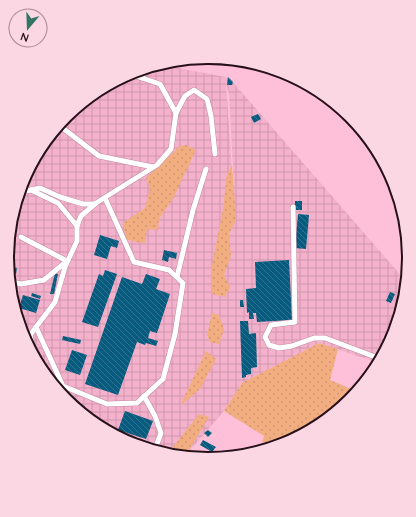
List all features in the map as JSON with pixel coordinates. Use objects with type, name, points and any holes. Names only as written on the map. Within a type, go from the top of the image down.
[{"type":"lane","points":[[142,78],[160,84],[176,113]]},
{"type":"lane","points":[[30,334],[55,302],[67,261],[77,241],[77,226],[81,216],[96,204],[153,167],[171,149],[176,113],[185,96],[194,90],[207,100],[211,116],[215,154]]},
{"type":"lane","points":[[64,129],[99,156],[153,167]]},
{"type":"lane","points":[[177,277],[192,210],[206,170]]},
{"type":"lane","points":[[26,191],[40,188],[60,197],[83,204],[96,204]]},
{"type":"lane","points":[[31,190],[58,203],[77,226]]},
{"type":"lane","points":[[36,327],[63,386],[107,404],[137,403],[164,379],[175,334],[183,283],[169,270],[134,262],[105,198]]},
{"type":"lane","points":[[293,207],[295,322],[271,325],[265,337],[269,345],[278,348],[292,346],[314,338],[325,338],[375,357]]},
{"type":"lane","points":[[21,237],[67,261]]},
{"type":"lane","points":[[16,283],[21,284],[44,280],[67,261]]},
{"type":"lane","points":[[144,396],[155,416],[160,433],[156,445]]},
{"type":"shaded area","points":[[174,67],[230,79],[401,276],[392,321],[373,361],[319,343],[242,383],[224,411],[189,452],[170,449],[134,438],[100,420],[71,396],[54,377],[40,355],[24,321],[14,271],[14,246],[24,196],[40,161],[54,140],[80,113],[111,90],[134,79]],"holes":[[[226,83],[229,94],[234,187],[233,186]]]},
{"type":"shaded area","points":[[186,145],[196,150],[174,197],[159,219],[158,230],[147,229],[145,243],[126,239],[123,223],[145,208],[150,189],[146,178],[180,146]]},
{"type":"shaded area","points":[[232,165],[236,220],[229,234],[231,256],[224,275],[230,287],[225,297],[212,294],[211,270],[223,209],[227,174]]},
{"type":"shaded area","points":[[212,313],[219,315],[224,329],[219,344],[210,342],[207,335]]},
{"type":"shaded area","points":[[319,343],[338,349],[330,380],[351,389],[316,420],[282,438],[267,443],[262,442],[264,436],[224,411],[242,383]]},
{"type":"shaded area","points":[[206,351],[216,359],[200,389],[180,406]]},
{"type":"shaded area","points":[[199,414],[209,417],[188,451],[171,449]]},
{"type":"building","points":[[228,77],[233,82],[232,85],[227,85]]},
{"type":"building","points":[[258,114],[261,119],[254,123],[251,117]]},
{"type":"building","points":[[295,201],[302,201],[302,210],[295,210]]},
{"type":"building","points":[[298,214],[309,215],[306,249],[295,248]]},
{"type":"building","points":[[100,235],[119,241],[117,248],[111,246],[107,259],[94,255]]},
{"type":"building","points":[[164,250],[177,253],[176,259],[169,257],[168,262],[162,260]]},
{"type":"building","points":[[289,260],[292,320],[257,322],[256,313],[253,313],[254,319],[249,319],[249,312],[247,313],[246,289],[256,288],[255,262]]},
{"type":"building","points":[[14,268],[17,268],[16,274],[14,274]]},
{"type":"building","points":[[105,270],[117,274],[98,327],[82,322],[99,274],[103,276]]},
{"type":"building","points":[[55,273],[58,274],[54,294],[50,294]]},
{"type":"building","points":[[146,274],[160,279],[156,289],[170,294],[157,333],[150,331],[148,338],[158,341],[156,346],[146,343],[145,345],[137,342],[118,395],[85,384],[122,277],[142,284]]},
{"type":"building","points":[[390,292],[395,294],[391,303],[386,301]]},
{"type":"building","points":[[32,293],[41,296],[40,299],[31,296]]},
{"type":"building","points":[[23,295],[40,300],[36,313],[21,309],[20,305]]},
{"type":"building","points":[[240,300],[243,300],[244,307],[240,307]]},
{"type":"building","points":[[240,321],[248,321],[249,334],[256,333],[257,367],[251,368],[251,374],[242,378]]},
{"type":"building","points":[[63,336],[81,340],[80,344],[62,340]]},
{"type":"building","points":[[72,350],[87,355],[80,375],[65,370]]},
{"type":"building","points":[[125,411],[153,421],[146,439],[118,430]]},
{"type":"building","points":[[208,430],[212,433],[208,437],[204,433]]},
{"type":"building","points":[[203,440],[216,447],[212,452],[200,445]]}]
